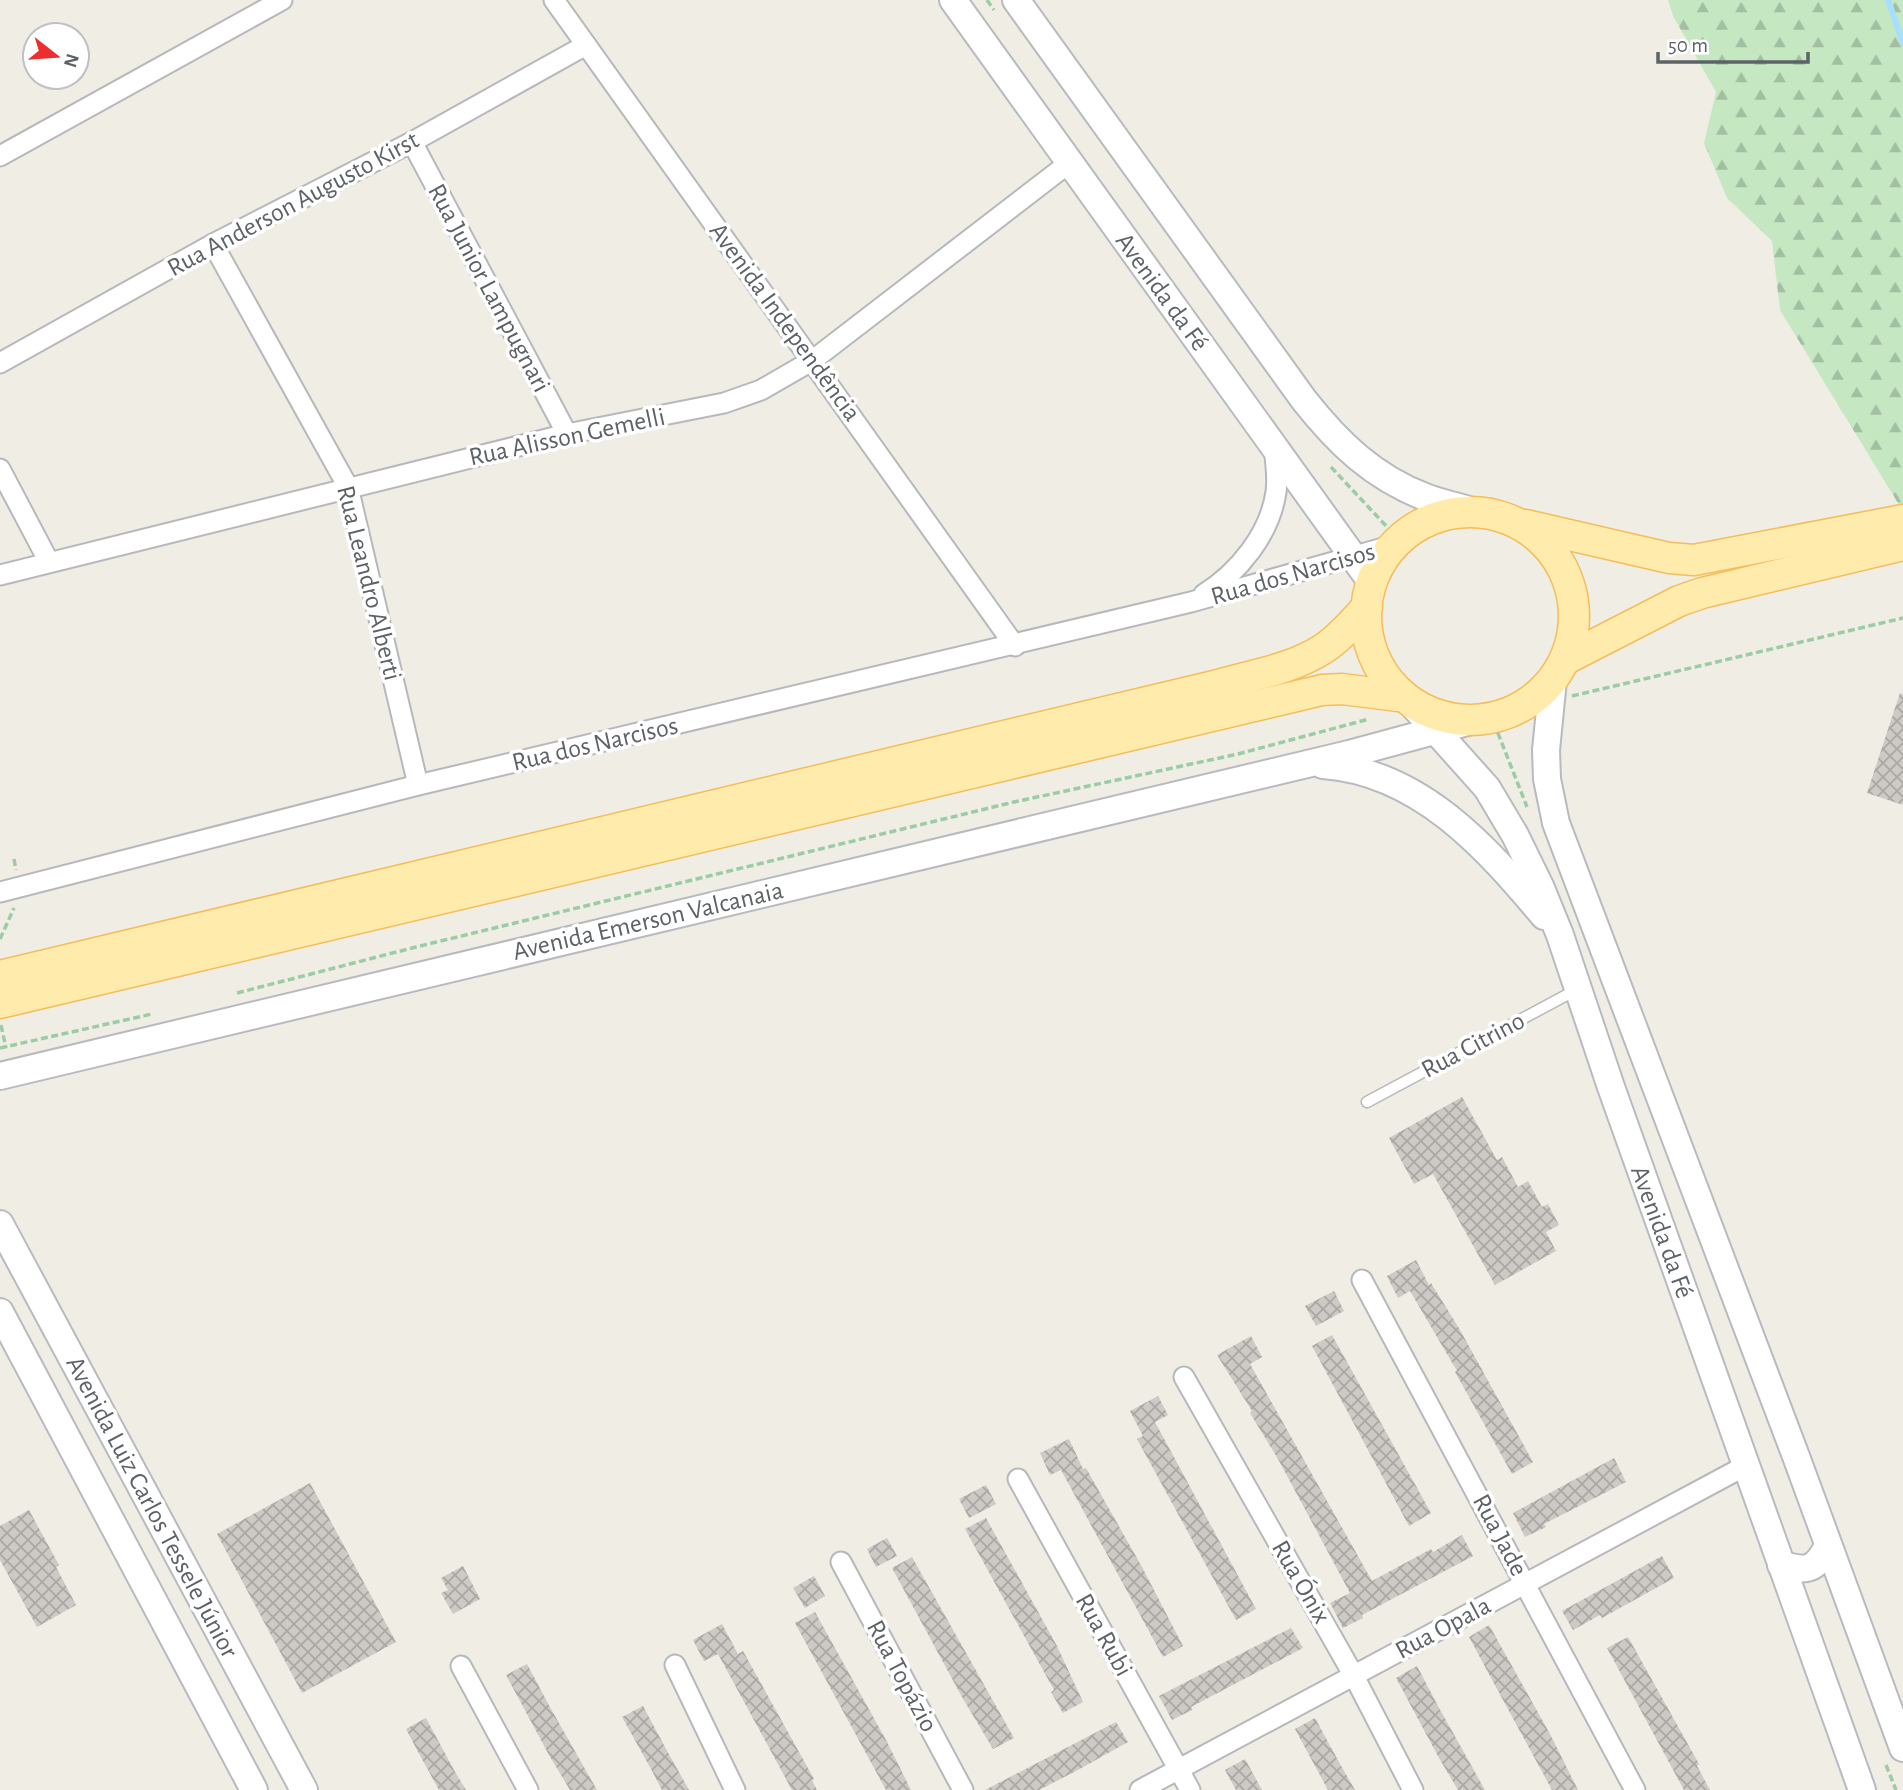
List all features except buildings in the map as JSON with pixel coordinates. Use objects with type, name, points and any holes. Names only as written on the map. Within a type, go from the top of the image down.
[{"type":"main road","name":"Avenida da Fé","points":[[953,0],[1353,556],[1370,595]]},
{"type":"main road","name":"Avenida da Fé","points":[[1016,0],[1331,434],[1360,461],[1392,482],[1425,497],[1472,511]]},
{"type":"main road","points":[[1405,699],[1374,656],[1366,627],[1370,595],[1377,569],[1394,545],[1417,526],[1443,514],[1472,511],[1497,514],[1520,523],[1669,558],[1694,560],[1903,520]]},
{"type":"main road","points":[[1520,523],[1540,537],[1558,558],[1570,583],[1575,611],[1573,636],[1556,680]]},
{"type":"main road","points":[[1297,765],[1471,721],[1502,716],[1530,702],[1556,680],[1679,601],[1903,545]]},
{"type":"main road","points":[[0,976],[1293,665],[1324,649],[1343,633],[1370,595]]},
{"type":"main road","name":"Avenida da Fé","points":[[1556,680],[1546,760],[1556,823],[1797,1458],[1903,1748]]},
{"type":"main road","points":[[0,1003],[1322,690],[1342,689],[1405,699],[1440,717],[1471,721]]},
{"type":"main road","name":"Avenida da Fé","points":[[1405,699],[1488,788],[1540,886],[1579,988],[1611,1087],[1861,1790]]},
{"type":"main road","points":[[1297,765],[1318,764],[1354,769],[1417,794],[1485,849],[1560,935]]},
{"type":"main road","name":"Avenida Emerson Valcanaia","points":[[0,1076],[1297,765]]},
{"type":"main road","name":"Avenida Luiz Carlos Tessele Júnior","points":[[0,1224],[304,1790]]},
{"type":"main road","name":"Avenida Luiz Carlos Tessele Júnior","points":[[0,1312],[254,1790]]},
{"type":"main road","points":[[1704,1348],[1711,1336],[1723,1328],[1731,1326],[1747,1330]]},
{"type":"main road","points":[[1781,1564],[1810,1568],[1821,1559],[1828,1546]]},
{"type":"street","points":[[0,156],[282,0]]},
{"type":"street","name":"Avenida Independência","points":[[554,0],[813,360],[1014,646]]},
{"type":"street","name":"Rua Anderson Augusto Kirst","points":[[0,363],[212,244],[412,142],[586,45]]},
{"type":"street","name":"Rua Junior Lampugnari","points":[[412,142],[567,434]]},
{"type":"street","name":"Rua Alisson Gemelli","points":[[0,575],[567,434],[724,403],[761,390],[813,360],[1069,163]]},
{"type":"street","name":"Rua Leandro Alberti","points":[[212,244],[348,487],[418,785]]},
{"type":"street","name":"Rua dos Narcisos","points":[[1191,603],[1228,576],[1258,539],[1270,516],[1276,494],[1274,446]]},
{"type":"street","points":[[0,469],[49,562]]},
{"type":"street","name":"Rua dos Narcisos","points":[[0,892],[418,785],[1191,603],[1394,545]]},
{"type":"street","name":"Rua Jade","points":[[1362,1280],[1526,1583],[1634,1790]]},
{"type":"street","name":"Rua Ónix","points":[[1184,1377],[1354,1676],[1413,1790]]},
{"type":"street","name":"Rua Opala","points":[[1140,1790],[1745,1466]]},
{"type":"street","name":"Rua Rubi","points":[[1018,1479],[1190,1790]]},
{"type":"street","name":"Rua Topázio","points":[[841,1562],[963,1790]]},
{"type":"street","points":[[675,1665],[735,1790]]},
{"type":"street","points":[[461,1666],[527,1790]]},
{"type":"lane","name":"Rua Citrino","points":[[1367,1102],[1579,988]]},
{"type":"path","points":[[1556,680],[1587,694],[1662,673],[1903,618]]},
{"type":"path","points":[[229,996],[416,947],[1014,802],[1238,754],[1371,719]]},
{"type":"path","points":[[0,1048],[162,1012]]},
{"type":"green space","points":[[1668,0],[1903,0],[1901,508],[1780,310],[1772,241],[1727,198],[1704,143],[1716,92],[1673,16]]},
{"type":"waterway","points":[[1888,0],[1903,43]]}]
